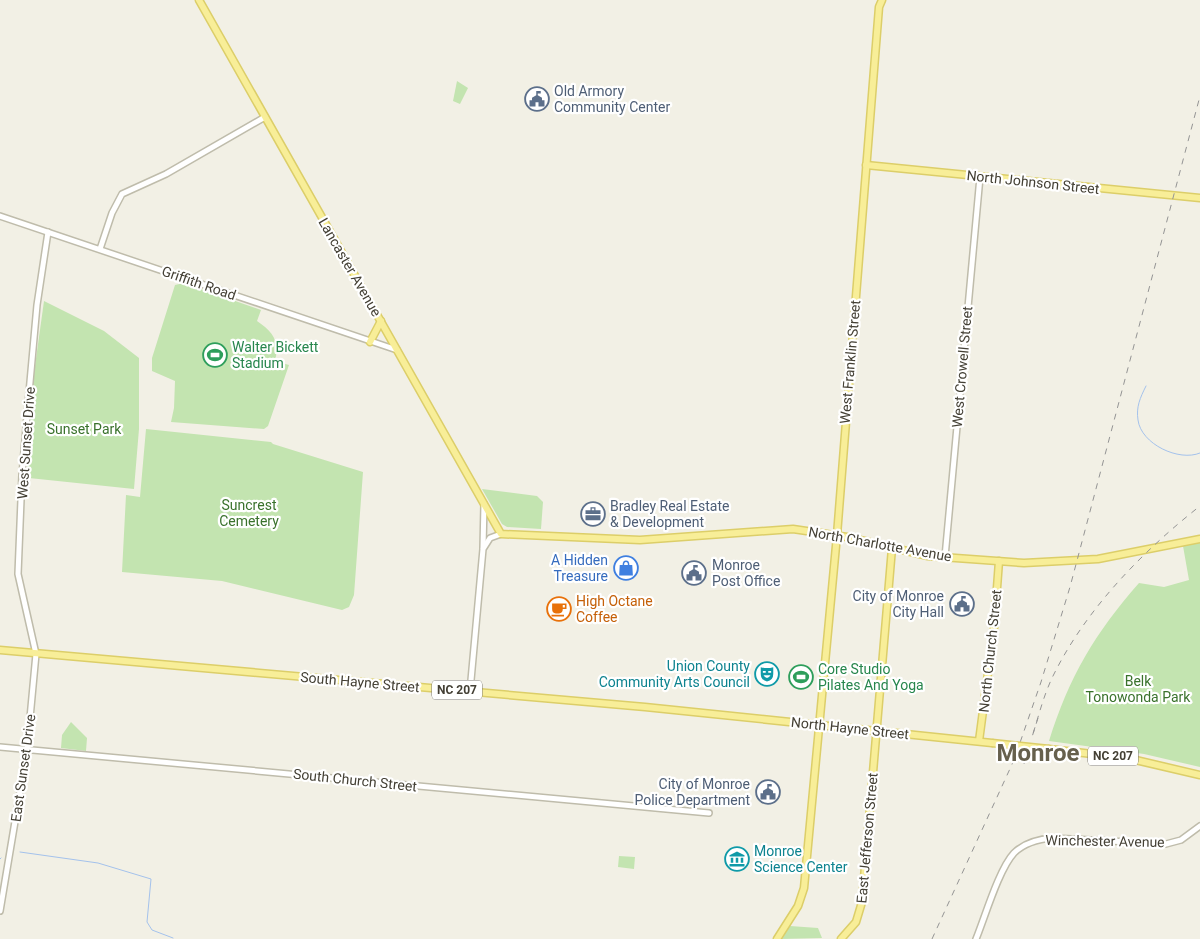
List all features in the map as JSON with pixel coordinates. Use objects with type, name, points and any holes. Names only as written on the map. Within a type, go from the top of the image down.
[{"type":"main road","name":"Lancaster Avenue","points":[[199,0],[501,534]]},
{"type":"main road","name":"West Franklin Street","points":[[777,939],[798,906],[804,892],[837,535],[878,13],[882,0]]},
{"type":"main road","name":"North Johnson Street","points":[[866,165],[1200,198]]},
{"type":"main road","points":[[370,342],[381,321]]},
{"type":"main road","name":"North Charlotte Avenue","points":[[501,534],[640,540],[793,529],[837,535],[892,548],[946,557],[999,561],[1062,562],[1098,559],[1200,539]]},
{"type":"main road","name":"East Jefferson Street","points":[[841,939],[851,930],[860,912],[892,548]]},
{"type":"main road","name":"North Church Street","points":[[980,741],[994,628],[999,561]]},
{"type":"main road","name":"South Hayne Street","points":[[0,650],[721,714]]},
{"type":"main road","name":"North Hayne Street","points":[[721,714],[980,741]]},
{"type":"main road","name":"NC 207","points":[[980,741],[1126,758],[1200,775]]},
{"type":"street","points":[[100,249],[112,213],[122,194],[166,174],[265,117]]},
{"type":"street","name":"West Crowell Street","points":[[946,557],[980,177]]},
{"type":"street","name":"Griffith Road","points":[[0,216],[398,350]]},
{"type":"street","name":"West Sunset Drive","points":[[36,654],[18,574],[28,404],[38,305],[48,232]]},
{"type":"street","points":[[470,691],[483,549],[484,501]]},
{"type":"street","points":[[483,549],[490,538],[501,534]]},
{"type":"street","name":"East Sunset Drive","points":[[0,911],[27,750],[36,654]]},
{"type":"street","name":"South Church Street","points":[[0,747],[709,813]]},
{"type":"street","name":"Winchester Avenue","points":[[976,939],[1004,869],[1014,852],[1033,841],[1053,838],[1166,844],[1181,840],[1200,826]]},
{"type":"green space","points":[[457,81],[468,88],[460,104],[453,101]]},
{"type":"green space","name":"Walter Bickett Stadium","points":[[184,283],[261,310],[257,321],[271,333],[276,342],[275,361],[289,365],[268,426],[264,429],[171,422],[174,408],[175,381],[152,371],[152,358],[175,285]]},
{"type":"green space","name":"Sunset Park","points":[[44,301],[104,331],[139,358],[139,429],[134,489],[29,478],[26,475],[34,373]]},
{"type":"green space","name":"Suncrest Cemetery","points":[[146,429],[271,442],[363,472],[354,595],[349,607],[342,610],[222,581],[122,572],[126,495],[140,497]]},
{"type":"green space","points":[[482,489],[537,496],[543,502],[541,529],[507,527],[502,524]]},
{"type":"green space","name":"Belk Tonowonda Park","points":[[1200,542],[1200,767],[1144,754],[1049,741],[1065,696],[1096,638],[1109,620],[1139,583],[1164,587],[1189,580],[1183,546]]},
{"type":"green space","points":[[71,722],[87,738],[86,751],[61,748],[62,735]]},
{"type":"green space","points":[[619,856],[635,857],[634,869],[618,867]]},
{"type":"green space","points":[[790,926],[818,928],[822,938],[781,939]]},
{"type":"waterway","points":[[1146,386],[1138,411],[1138,420],[1146,437],[1162,449],[1172,453],[1182,455],[1200,453]]},
{"type":"waterway","points":[[20,852],[98,863],[151,879],[147,922],[152,930],[173,938]]},
{"type":"railway","points":[[932,939],[1014,760],[1041,682],[1070,587],[1200,96]]},
{"type":"railway","points":[[1038,718],[1032,737],[1055,672],[1068,648],[1100,603],[1138,561],[1200,506]]},
{"type":"railway","points":[[1024,764],[1026,756]]},
{"type":"place","name":"Old Armory Community Center","points":[[537,99]]},
{"type":"place","name":"Walter Bickett Stadium","points":[[215,355]]},
{"type":"place","name":"Bradley Real Estate & Development","points":[[593,514]]},
{"type":"place","name":"A Hidden Treasure","points":[[626,568]]},
{"type":"place","name":"Monroe Post Office","points":[[694,573]]},
{"type":"place","name":"City of Monroe City Hall","points":[[962,604]]},
{"type":"place","name":"High Octane Coffee","points":[[559,609]]},
{"type":"place","name":"Union County Community Arts Council","points":[[767,674]]},
{"type":"place","name":"Core Studio Pilates And Yoga","points":[[801,677]]},
{"type":"place","name":"City of Monroe Police Department","points":[[768,792]]},
{"type":"place","name":"Monroe Science Center","points":[[737,859]]},
{"type":"district","name":"Monroe","points":[[1038,753]]}]
